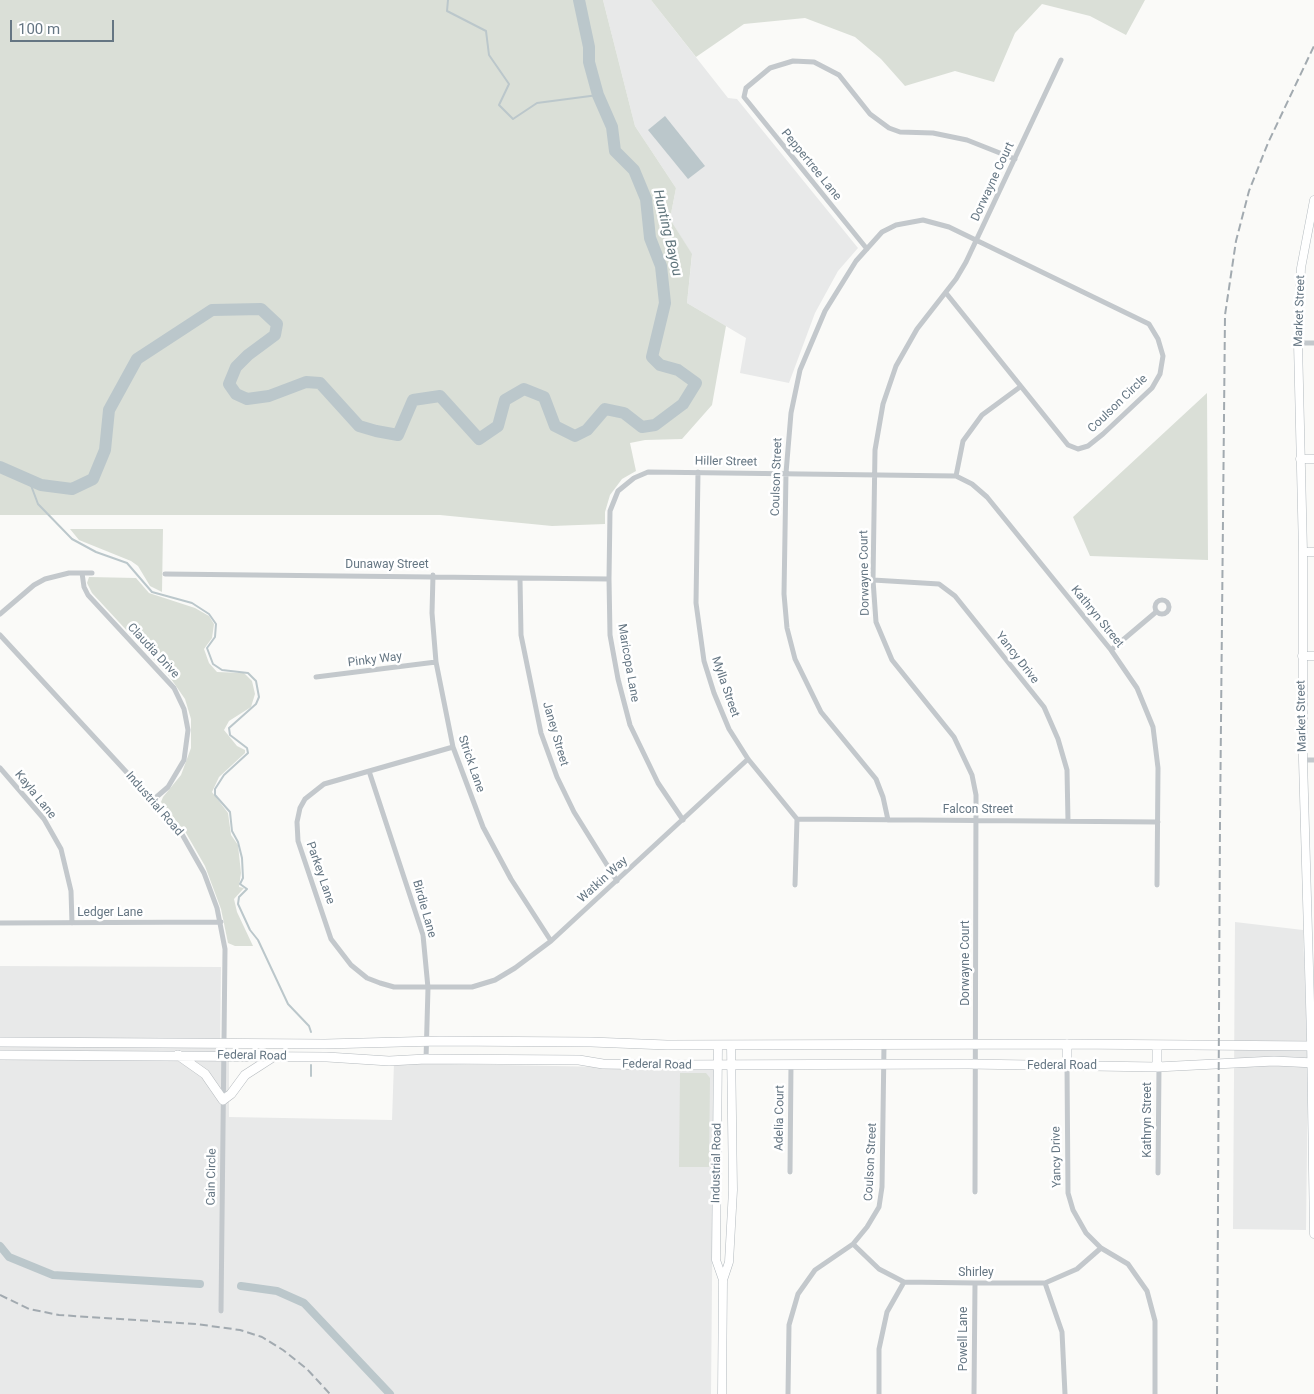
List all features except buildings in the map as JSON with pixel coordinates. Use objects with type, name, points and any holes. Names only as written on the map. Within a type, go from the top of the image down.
[{"type":"main road","name":"Market Street","points":[[1314,200],[1301,268],[1298,343],[1302,552],[1302,760],[1310,886],[1314,1234]]},
{"type":"main road","points":[[1300,459],[1314,459]]},
{"type":"main road","points":[[1302,552],[1314,552]]},
{"type":"main road","points":[[1302,656],[1314,656]]},
{"type":"main road","name":"Federal Road","points":[[0,1042],[325,1044],[569,1042],[718,1045],[976,1046],[1067,1044],[1313,1046]]},
{"type":"main road","points":[[569,1042],[569,1060]]},
{"type":"main road","points":[[118,1043],[118,1056]]},
{"type":"main road","points":[[1067,1044],[1067,1066]]},
{"type":"main road","name":"Industrial Road","points":[[718,1045],[716,1260],[724,1280]]},
{"type":"main road","name":"Industrial Road","points":[[722,1394],[724,1280],[730,1262],[733,1190],[733,1065],[731,1045]]},
{"type":"main road","points":[[1157,1045],[1158,1067]]},
{"type":"main road","name":"Federal Road","points":[[0,1055],[224,1055],[389,1061],[426,1059],[569,1060],[603,1064],[718,1065],[976,1064],[1158,1067],[1274,1062],[1313,1063]]},
{"type":"main road","points":[[178,1055],[205,1074],[223,1100],[245,1075],[275,1056]]},
{"type":"main road","points":[[716,1189],[733,1190]]},
{"type":"street","name":"Peppertree Lane","points":[[867,249],[744,97],[743,92],[770,68],[780,63],[802,60],[814,62],[839,75],[870,114],[889,128],[900,132],[956,137],[1015,159]]},
{"type":"street","name":"Dorwayne Court","points":[[974,1192],[977,819],[972,775],[954,737],[892,660],[876,622],[873,580],[874,474],[878,429],[889,383],[910,341],[946,293],[977,241],[1061,60]]},
{"type":"street","name":"Coulson Street","points":[[888,820],[883,797],[876,779],[821,712],[795,659],[787,628],[784,594],[786,473],[791,413],[809,345],[824,311],[842,282],[882,232],[896,225],[923,220],[949,226],[977,241]]},
{"type":"street","name":"Coulson Circle","points":[[946,293],[1068,445],[1078,449],[1088,446],[1152,388],[1160,374],[1164,356],[1158,339],[1148,324],[977,241]]},
{"type":"street","points":[[1298,343],[1314,343]]},
{"type":"street","points":[[956,476],[963,441],[982,416],[1020,386]]},
{"type":"street","name":"Hiller Street","points":[[616,496],[618,491],[634,478],[648,472],[874,474]]},
{"type":"street","name":"Mylla Street","points":[[698,472],[696,603],[704,661],[721,712],[748,759],[797,818]]},
{"type":"street","name":"Kathryn Street","points":[[874,474],[956,476],[972,484],[987,497],[1111,650],[1137,688],[1152,727],[1158,768],[1157,886]]},
{"type":"street","name":"Maricopa Lane","points":[[616,496],[610,511],[609,579],[610,635],[618,679],[630,725],[658,783],[683,820]]},
{"type":"street","points":[[0,614],[34,585],[45,579],[70,573],[92,573]]},
{"type":"street","name":"Claudia Drive","points":[[82,573],[84,587],[88,595],[174,688],[184,709],[188,730],[184,760],[168,787],[153,800]]},
{"type":"street","name":"Dunaway Street","points":[[165,574],[433,575],[520,579],[609,579]]},
{"type":"street","name":"Strick Lane","points":[[433,575],[432,613],[436,662],[453,747],[483,827],[510,879],[551,941]]},
{"type":"street","name":"Janey Street","points":[[520,579],[521,635],[541,733],[557,777],[574,812],[617,880]]},
{"type":"street","name":"Yancy Drive","points":[[873,580],[939,584],[956,596],[1044,707],[1058,739],[1067,770],[1068,821]]},
{"type":"street","points":[[1111,650],[1156,612]]},
{"type":"street","name":"Industrial Road","points":[[0,635],[153,800],[179,829],[190,846],[204,873],[221,922],[225,949],[224,1043]]},
{"type":"street","name":"Pinky Way","points":[[316,677],[436,662]]},
{"type":"street","name":"Parkey Lane","points":[[453,747],[324,784],[305,799],[298,816],[298,841],[331,939],[350,965],[367,978],[380,984],[394,987],[456,987]]},
{"type":"street","name":"Watkin Way","points":[[456,987],[472,986],[495,980],[515,968],[551,941],[748,759]]},
{"type":"street","points":[[1302,760],[1314,760]]},
{"type":"street","name":"Kayla Lane","points":[[0,768],[44,819],[61,850],[71,891],[72,923]]},
{"type":"street","name":"Birdie Lane","points":[[369,771],[422,935],[428,988],[426,1059]]},
{"type":"street","points":[[795,884],[797,818]]},
{"type":"street","name":"Falcon Street","points":[[797,818],[1158,822]]},
{"type":"street","name":"Ledger Lane","points":[[0,923],[221,922]]},
{"type":"street","name":"Cain Circle","points":[[221,1311],[224,1043]]},
{"type":"street","name":"Coulson Street","points":[[788,1394],[788,1325],[798,1294],[804,1283],[826,1260],[853,1244],[867,1227],[879,1206],[882,1187],[884,1045]]},
{"type":"street","name":"Adelia Court","points":[[790,1172],[791,1064]]},
{"type":"street","name":"Yancy Drive","points":[[1067,1066],[1068,1193],[1081,1225],[1101,1248],[1128,1264],[1142,1281],[1151,1300],[1155,1321],[1154,1394]]},
{"type":"street","name":"Kathryn Street","points":[[1158,1067],[1158,1173]]},
{"type":"street","name":"Shirley","points":[[853,1244],[879,1269],[904,1282],[1045,1283],[1077,1269],[1101,1248]]},
{"type":"street","points":[[879,1394],[879,1349],[887,1312],[904,1282]]},
{"type":"street","name":"Powell Lane","points":[[974,1394],[975,1283]]},
{"type":"street","points":[[1045,1283],[1062,1332],[1065,1394]]},
{"type":"shaded area","points":[[0,0],[603,0],[635,126],[676,188],[670,219],[692,254],[687,303],[726,326],[712,405],[682,439],[645,440],[630,443],[636,471],[622,479],[610,495],[605,512],[605,524],[552,526],[440,515],[0,515]]},
{"type":"shaded area","points":[[603,0],[651,0],[728,98],[737,99],[858,248],[838,271],[815,313],[789,383],[740,373],[746,338],[687,303],[692,255],[670,219],[676,188],[635,126]]},
{"type":"shaded area","points":[[651,0],[1145,0],[1126,35],[1090,16],[1042,4],[1015,33],[994,82],[955,71],[905,86],[881,59],[855,37],[805,18],[744,24],[696,57]]},
{"type":"shaded area","points":[[665,116],[705,166],[688,179],[648,130]]},
{"type":"shaded area","points":[[1207,393],[1208,560],[1090,556],[1073,517]]},
{"type":"shaded area","points":[[70,529],[163,529],[162,592],[150,586],[138,566],[131,561],[79,540]]},
{"type":"shaded area","points":[[89,577],[136,578],[149,593],[195,608],[209,616],[214,624],[212,638],[204,649],[209,663],[217,672],[244,673],[252,681],[255,694],[251,707],[229,721],[224,730],[237,746],[245,750],[245,753],[219,777],[212,792],[228,813],[231,835],[238,845],[241,873],[239,887],[244,888],[234,899],[237,912],[253,946],[235,946],[228,943],[221,909],[205,866],[186,833],[161,802],[181,775],[191,748],[191,719],[185,699],[169,676],[92,593],[87,583]]},
{"type":"shaded area","points":[[1235,922],[1303,930],[1308,1072],[1306,1230],[1233,1229]]},
{"type":"shaded area","points":[[0,966],[221,967],[220,1060],[229,1060],[229,1117],[392,1120],[394,1063],[714,1069],[711,1394],[0,1394]]},
{"type":"shaded area","points":[[680,1073],[706,1073],[710,1078],[709,1167],[679,1167]]},
{"type":"waterway","points":[[448,0],[447,11],[486,31],[489,55],[509,84],[499,105],[513,119],[537,103],[598,95]]},
{"type":"waterway","name":"Hunting Bayou","points":[[0,467],[41,485],[72,489],[93,479],[105,450],[109,410],[137,359],[212,310],[261,309],[277,324],[275,335],[248,355],[236,367],[229,384],[236,394],[247,399],[269,396],[306,382],[320,383],[359,426],[376,431],[398,435],[413,400],[440,396],[479,439],[498,426],[505,400],[524,389],[544,397],[555,426],[575,436],[587,430],[605,409],[624,413],[642,427],[655,425],[683,404],[696,383],[678,370],[660,365],[652,357],[665,303],[661,266],[650,238],[646,199],[634,170],[615,151],[612,127],[598,95],[589,62],[589,47],[579,0]]},
{"type":"waterway","points":[[29,480],[38,504],[72,539],[96,552],[127,563],[152,592],[192,603],[209,614],[216,624],[215,637],[207,648],[213,664],[222,670],[248,673],[256,681],[259,697],[256,704],[229,728],[230,735],[247,748],[248,753],[224,775],[215,789],[215,795],[230,812],[232,831],[238,842],[242,858],[243,878],[240,884],[247,889],[239,897],[238,904],[250,930],[258,940],[288,1004],[309,1026],[311,1032]]},
{"type":"waterway","points":[[311,1065],[311,1076]]},
{"type":"waterway","points":[[0,1246],[9,1257],[53,1275],[200,1284]]},
{"type":"waterway","points":[[241,1286],[277,1291],[304,1303],[390,1394]]},
{"type":"railway","points":[[1217,1394],[1225,315],[1236,241],[1249,191],[1268,143],[1314,46]]},
{"type":"railway","points":[[0,1295],[29,1309],[59,1315],[196,1324],[240,1330],[262,1337],[283,1350],[307,1369],[330,1394]]}]
